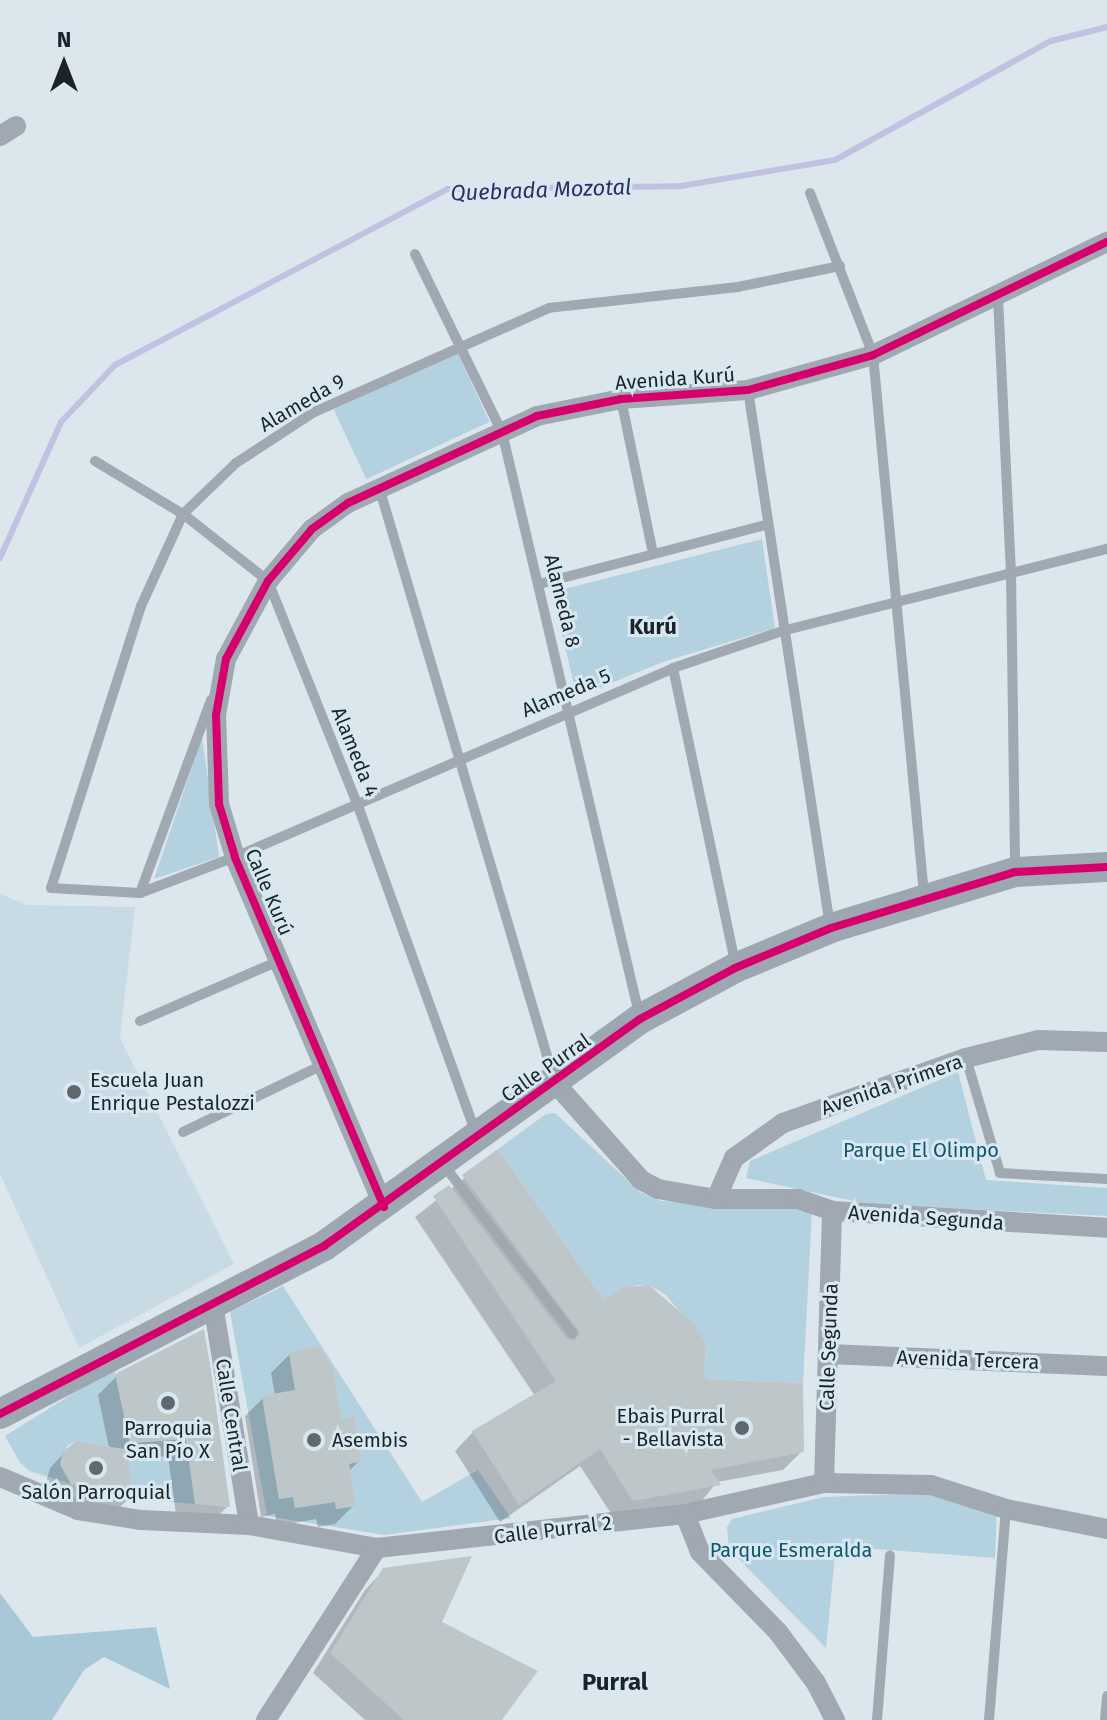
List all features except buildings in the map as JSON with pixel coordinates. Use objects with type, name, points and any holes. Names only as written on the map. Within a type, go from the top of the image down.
[{"type":"street","name":"Avenida Kurú","points":[[268,581],[312,529],[379,487],[537,416],[621,399],[748,390],[873,355],[998,298],[1107,242]]},
{"type":"street","name":"Calle Kurú","points":[[268,581],[226,659],[216,715],[215,766],[235,857],[384,1207]]},
{"type":"street","name":"Calle Purral","points":[[1,1410],[324,1246],[384,1207],[640,1019],[735,968],[831,928],[924,897],[1015,872],[1107,867]]},
{"type":"street","name":"Avenida Primera","points":[[716,1199],[734,1158],[783,1123],[966,1058],[1038,1040],[1107,1042]]},
{"type":"street","name":"Avenida Segunda","points":[[555,1083],[641,1180],[658,1189],[716,1199],[798,1199],[832,1211],[1107,1228]]},
{"type":"street","name":"Calle Segunda","points":[[824,1483],[832,1211]]},
{"type":"street","name":"Calle Central","points":[[213,1304],[249,1525]]},
{"type":"street","name":"Avenida Tercera","points":[[829,1354],[1107,1366]]},
{"type":"street","name":"Calle Purral 2","points":[[0,1477],[78,1510],[141,1520],[249,1525],[377,1548],[685,1514],[824,1483],[931,1485],[1006,1509],[1107,1529]]},
{"type":"street","points":[[685,1514],[700,1552],[778,1632],[816,1683],[835,1720]]},
{"type":"street","points":[[293,1720],[271,1713],[377,1548]]},
{"type":"lane","points":[[810,193],[873,355],[924,897]]},
{"type":"lane","name":"Alameda 8","points":[[415,254],[502,432],[570,710],[640,1019]]},
{"type":"lane","name":"Alameda 9","points":[[51,888],[110,690],[183,514],[236,463],[314,412],[458,344],[549,308],[738,287],[840,266]]},
{"type":"lane","points":[[998,298],[1011,573],[1015,872]]},
{"type":"lane","points":[[748,390],[765,525],[831,928]]},
{"type":"lane","points":[[621,399],[653,554]]},
{"type":"lane","name":"Alameda 4","points":[[95,461],[183,514],[268,581],[357,803],[477,1136]]},
{"type":"lane","points":[[379,487],[555,1083]]},
{"type":"lane","points":[[539,584],[765,525]]},
{"type":"lane","name":"Alameda 5","points":[[51,888],[140,893],[235,857],[673,668],[782,631],[1107,549]]},
{"type":"lane","points":[[140,893],[226,659]]},
{"type":"lane","points":[[673,668],[735,968]]},
{"type":"lane","points":[[140,1021],[281,960]]},
{"type":"lane","points":[[966,1058],[1000,1173],[1107,1179]]},
{"type":"lane","points":[[183,1132],[324,1064]]},
{"type":"lane","points":[[442,1162],[572,1333]]},
{"type":"lane","points":[[989,1720],[1006,1509]]},
{"type":"lane","points":[[877,1720],[890,1556]]},
{"type":"lane","points":[[1105,1720],[1107,1696]]},
{"type":"shaded area","name":"Escuela Juan Enrique Pestalozzi","points":[[0,894],[27,905],[135,907],[120,1038],[234,1264],[79,1348],[0,1174]]},
{"type":"shaded area","points":[[0,1593],[33,1637],[156,1627],[170,1689],[104,1657],[84,1670],[52,1720],[0,1720]]},
{"type":"green space","points":[[457,352],[490,422],[366,479],[334,409]]},
{"type":"green space","points":[[762,539],[775,628],[663,662],[577,697],[552,592]]},
{"type":"green space","points":[[202,737],[219,857],[154,879]]},
{"type":"green space","name":"Parque El Olimpo","points":[[958,1072],[986,1180],[1107,1188],[1107,1216],[867,1204],[746,1178],[750,1161]]},
{"type":"green space","points":[[555,1113],[640,1192],[661,1201],[804,1206],[812,1211],[803,1383],[704,1379],[706,1344],[666,1295],[649,1285],[636,1285],[604,1300],[498,1149],[546,1114]]},
{"type":"green space","points":[[283,1286],[422,1502],[478,1470],[511,1518],[384,1535],[267,1516],[230,1312]],"holes":[[[318,1346],[333,1366],[342,1419],[354,1417],[362,1460],[349,1464],[356,1506],[336,1509],[335,1502],[296,1508],[293,1497],[279,1499],[262,1396],[295,1390],[289,1352]]]},
{"type":"green space","points":[[114,1368],[130,1443],[186,1439],[195,1504],[131,1499],[129,1450],[76,1441],[68,1445],[60,1464],[71,1484],[29,1471],[19,1461],[5,1436]]},
{"type":"green space","name":"Parque Esmeralda","points":[[928,1493],[997,1511],[995,1558],[836,1546],[826,1648],[729,1549],[727,1527],[732,1519],[824,1497]]},
{"type":"waterway","name":"Quebrada Mozotal","points":[[0,558],[61,422],[115,365],[447,189],[681,186],[835,160],[1051,41],[1107,27]]},
{"type":"cycle path","points":[[384,1207],[235,857],[219,804],[216,715],[226,659],[268,581],[312,529],[348,503],[537,416],[621,399],[748,390],[873,355],[1107,242]]},
{"type":"cycle path","points":[[0,1414],[324,1246],[640,1019],[735,968],[831,928],[1015,872],[1107,867]]},
{"type":"place","name":"Escuela Juan Enrique Pestalozzi","points":[[74,1092]]},
{"type":"place","name":"Parroquia San Pío X","points":[[168,1403]]},
{"type":"place","name":"Ebais Purral - Bellavista","points":[[742,1428]]},
{"type":"place","name":"Asembis","points":[[314,1440]]},
{"type":"place","name":"Salón Parroquial","points":[[96,1468]]},
{"type":"district","name":"Kurú","points":[[653,627]]},
{"type":"district","name":"Purral","points":[[615,1683]]}]
